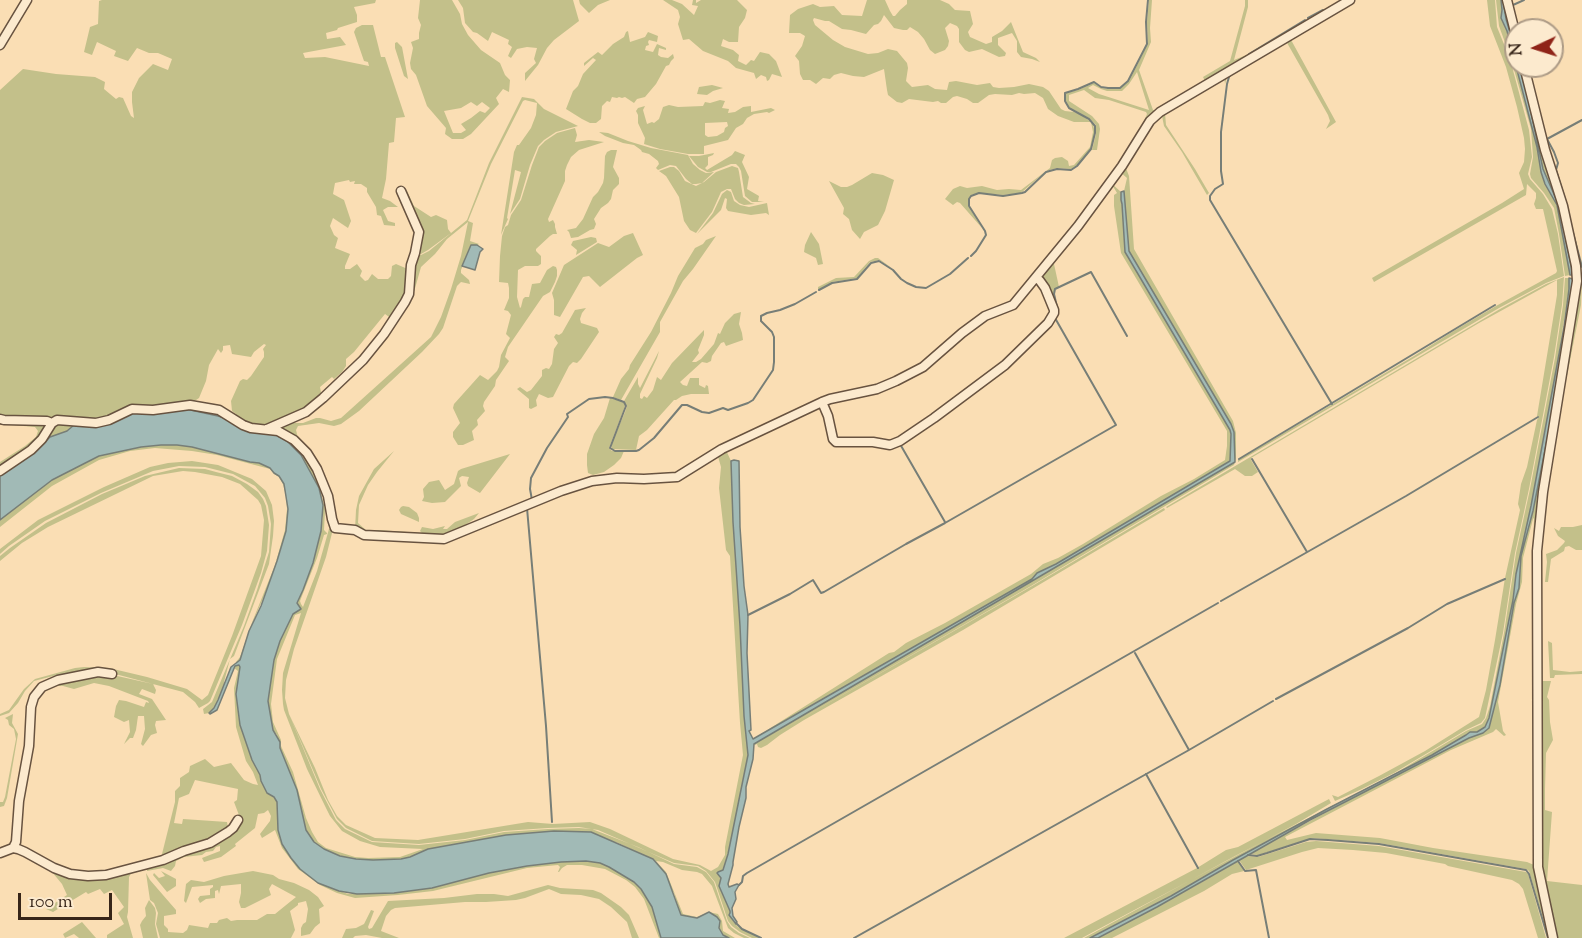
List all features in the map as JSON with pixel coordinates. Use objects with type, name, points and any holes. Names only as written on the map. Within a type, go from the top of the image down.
[{"type":"street","points":[[0,45],[27,0]]},
{"type":"street","points":[[0,471],[31,450],[42,440],[52,423],[57,420],[96,423],[109,420],[132,409],[153,410],[190,405],[219,410],[243,425],[278,431],[288,436],[307,453],[317,469],[328,496],[335,528],[354,530],[364,535],[444,539],[561,491],[592,481],[617,478],[677,477],[722,449],[822,402],[877,389],[923,367],[962,333],[986,316],[1013,305],[1078,226],[1122,166],[1150,121],[1160,112],[1350,0]]},
{"type":"street","points":[[1507,0],[1512,18]]},
{"type":"street","points":[[1527,78],[1545,150],[1563,206],[1580,279],[1543,492],[1537,551],[1538,867],[1554,938]]},
{"type":"street","points":[[267,429],[306,412],[323,399],[363,360],[405,302],[419,232],[401,190]]},
{"type":"street","points":[[822,402],[833,439],[836,442],[873,442],[890,445],[900,441],[1005,365],[1048,322],[1054,310],[1045,288],[1036,277]]},
{"type":"street","points":[[0,419],[52,423]]},
{"type":"street","points":[[13,848],[34,697],[42,687],[58,680],[98,672],[112,674]]},
{"type":"street","points":[[0,853],[13,848],[70,874],[106,875],[163,860],[210,843],[233,828],[238,820]]},
{"type":"shaded area","points":[[376,0],[375,3],[354,7],[357,22],[326,33],[327,39],[340,37],[346,45],[303,53],[305,58],[325,57],[369,66],[368,62],[364,61],[354,32],[362,25],[373,25],[381,57],[385,57],[405,117],[396,118],[394,142],[389,143],[382,198],[398,207],[388,207],[383,210],[388,221],[395,223],[395,226],[384,225],[381,216],[377,215],[376,207],[367,188],[349,180],[335,183],[333,194],[344,200],[351,221],[348,228],[333,218],[330,226],[338,238],[335,248],[350,254],[345,269],[350,269],[357,264],[362,271],[360,276],[365,281],[372,274],[378,279],[388,279],[391,276],[392,266],[396,264],[410,270],[408,294],[392,319],[385,314],[346,359],[346,366],[342,372],[320,387],[322,398],[314,405],[267,428],[251,428],[237,420],[236,414],[232,411],[231,401],[240,381],[247,380],[251,376],[264,357],[263,349],[266,345],[264,344],[251,357],[232,354],[230,345],[223,346],[221,353],[218,349],[209,365],[199,398],[190,404],[109,419],[0,418],[0,90],[23,69],[95,77],[105,82],[104,89],[116,99],[123,98],[134,118],[132,92],[139,78],[153,64],[168,70],[172,59],[137,48],[128,61],[114,56],[116,51],[97,42],[92,55],[84,52],[90,27],[98,24],[99,1]]},
{"type":"shaded area","points":[[420,0],[452,0],[468,35],[481,50],[500,63],[510,80],[509,92],[503,89],[496,98],[499,104],[471,134],[463,139],[452,139],[445,134],[446,128],[427,106],[416,75],[411,69],[413,48],[411,42],[419,39],[421,25],[418,18]],"holes":[[[471,102],[477,106],[482,102],[490,108],[485,113],[480,111],[461,124],[466,130],[453,133],[444,111],[461,108]]]},
{"type":"shaded area","points":[[458,0],[573,0],[579,21],[554,40],[525,81],[525,73],[536,63],[534,59],[537,48],[517,49],[511,58],[508,56],[512,47],[508,44],[509,40],[492,32],[488,41],[473,32],[465,23],[463,8]]},
{"type":"shaded area","points":[[579,0],[610,0],[598,5],[589,13]]},
{"type":"shaded area","points":[[663,0],[672,0],[682,4],[694,15],[698,6],[692,5],[693,0],[696,0],[696,3],[701,0],[737,0],[747,10],[739,27],[738,42],[723,39],[721,46],[733,50],[739,55],[738,61],[746,65],[751,60],[754,61],[760,52],[769,54],[776,61],[782,77],[772,74],[767,81],[766,77],[761,75],[756,79],[754,73],[736,68],[728,61],[703,51],[689,39],[683,40],[678,24],[680,17],[678,10]]},
{"type":"shaded area","points":[[867,0],[885,0],[893,16],[907,4],[907,0],[940,0],[955,10],[970,11],[973,24],[968,32],[970,37],[986,44],[992,42],[992,37],[1011,22],[1023,52],[1040,62],[1021,57],[1017,52],[1017,41],[1012,33],[998,38],[998,45],[1006,53],[1005,56],[999,57],[982,49],[969,52],[965,50],[959,42],[959,29],[950,23],[945,28],[949,41],[948,46],[945,50],[935,54],[918,32],[910,27],[907,30],[894,28],[884,15],[881,21],[866,34],[842,29],[829,21],[814,18],[815,25],[845,47],[868,54],[888,49],[897,51],[907,63],[906,81],[912,87],[928,85],[935,89],[947,90],[949,82],[956,81],[977,85],[990,83],[993,87],[999,88],[1029,84],[1043,87],[1049,91],[1061,109],[1081,115],[1091,122],[1074,122],[1058,116],[1048,109],[1043,98],[1035,93],[989,95],[978,103],[957,96],[946,103],[909,99],[902,103],[897,102],[888,95],[884,69],[864,77],[841,73],[830,79],[823,78],[816,84],[810,80],[803,80],[799,61],[795,56],[805,36],[800,33],[789,33],[790,15],[798,9],[813,4],[820,7],[834,6],[842,15],[862,16]]},
{"type":"shaded area","points":[[1149,0],[1152,0],[1151,42],[1139,70],[1153,110],[1158,111],[1139,133],[1146,112],[1095,98],[1084,90],[1069,95],[1069,101],[1092,116],[1099,124],[1097,150],[1092,150],[1096,125],[1089,118],[1069,107],[1066,93],[1094,83],[1101,88],[1120,89],[1129,81],[1148,44]],"holes":[[[1137,72],[1149,110],[1099,94],[1088,88],[1093,85],[1107,91],[1122,91]]]},
{"type":"shaded area","points":[[1245,0],[1248,0],[1248,7],[1234,60],[1249,54],[1306,21],[1308,23],[1205,81],[1203,77],[1230,61]]},
{"type":"shaded area","points":[[1351,0],[1355,0],[1290,38],[1336,122],[1326,129],[1330,121],[1328,115],[1286,41],[1253,59],[1252,57]]},
{"type":"shaded area","points":[[1487,0],[1495,0],[1497,27],[1504,44],[1504,62],[1490,26]]},
{"type":"shaded area","points":[[1496,0],[1501,0],[1504,40],[1499,26]]},
{"type":"shaded area","points":[[628,31],[630,42],[645,37],[648,32],[658,36],[657,42],[649,40],[649,45],[645,50],[653,52],[657,44],[666,48],[666,50],[659,48],[658,55],[661,57],[668,58],[673,54],[674,58],[666,66],[656,84],[645,97],[637,99],[634,103],[625,97],[612,97],[610,102],[607,101],[602,106],[601,119],[596,123],[590,123],[566,109],[583,74],[596,60],[593,58],[584,66],[584,63],[598,52],[602,55]]},
{"type":"shaded area","points":[[397,42],[402,47],[408,79],[404,76],[395,48]]},
{"type":"shaded area","points":[[1250,58],[1230,73],[1225,84],[1224,75],[1165,113],[1166,125],[1195,169],[1209,193],[1207,195],[1164,126],[1162,116],[1153,122],[1127,163],[1126,160],[1141,135],[1160,112]]},
{"type":"shaded area","points":[[1509,78],[1515,78],[1529,130],[1532,157],[1528,174],[1552,209],[1564,276],[1499,308],[1238,462],[1452,332],[1556,273],[1543,209],[1536,209],[1534,204],[1536,193],[1527,184],[1526,195],[1374,282],[1372,278],[1524,189],[1519,173],[1524,162],[1525,149]]},
{"type":"shaded area","points":[[1516,78],[1520,78],[1522,87],[1541,172],[1556,202],[1570,275],[1565,276],[1554,208],[1531,178],[1533,157],[1531,129]]},
{"type":"shaded area","points":[[1522,78],[1526,78],[1562,206],[1574,275],[1571,271],[1557,200],[1543,169]]},
{"type":"shaded area","points":[[712,85],[723,88],[707,95],[697,94],[699,87]]},
{"type":"shaded area","points":[[522,97],[534,99],[544,109],[578,126],[556,132],[538,146],[520,199],[510,214],[521,172],[515,170],[508,219],[501,235],[514,152],[531,128],[536,115],[537,103],[523,101],[491,164],[468,221],[473,223],[470,241],[479,244],[471,245],[461,270],[470,284],[461,282],[457,286],[439,334],[359,411],[341,424],[334,426],[319,423],[298,426],[296,430],[298,438],[277,426],[324,400],[406,303],[416,254],[421,255],[429,251],[467,220],[489,163]],"holes":[[[468,222],[461,256],[441,317],[431,337],[341,418],[331,421],[316,418],[303,423],[293,423],[316,410],[364,366],[409,304],[421,267],[447,239]]]},
{"type":"shaded area","points":[[725,101],[722,108],[729,109],[728,113],[751,106],[751,112],[771,108],[775,110],[769,113],[754,114],[747,118],[728,140],[704,146],[704,154],[688,154],[644,144],[645,138],[638,123],[636,111],[638,108],[645,106],[643,110],[647,124],[659,119],[663,107],[669,105],[703,106],[705,102]],"holes":[[[727,122],[728,126],[717,136],[705,135],[705,123]]]},
{"type":"shaded area","points":[[1091,122],[1095,133],[1091,149],[1076,166],[1071,169],[1057,168],[1046,171],[1055,158],[1062,157],[1068,161],[1069,166],[1074,165],[1090,147],[1093,132]]},
{"type":"shaded area","points":[[575,128],[577,135],[575,142],[589,140],[604,142],[579,150],[571,157],[565,171],[565,181],[548,219],[549,222],[553,220],[557,234],[550,236],[536,249],[541,256],[541,264],[525,266],[518,270],[517,297],[520,308],[523,299],[529,297],[532,284],[540,283],[547,270],[553,266],[557,270],[555,282],[550,292],[543,296],[508,347],[505,357],[509,361],[484,402],[485,411],[477,420],[478,425],[472,431],[474,440],[458,445],[453,437],[453,432],[460,423],[453,408],[454,404],[480,375],[488,380],[497,371],[501,355],[510,338],[506,334],[511,315],[504,310],[509,298],[509,288],[508,283],[499,282],[502,236],[505,227],[521,200],[539,147],[557,133]]},
{"type":"shaded area","points":[[599,132],[651,148],[688,155],[700,170],[706,173],[714,172],[702,183],[692,184],[676,166],[670,165],[658,170],[656,168],[658,161],[649,154],[642,152],[634,145],[623,143]]},
{"type":"shaded area","points":[[611,150],[617,150],[613,167],[619,178],[619,184],[613,190],[611,199],[594,219],[596,224],[594,229],[571,238],[567,230],[576,228],[583,219],[593,197],[603,183],[605,156]]},
{"type":"shaded area","points":[[735,151],[745,155],[742,162],[749,177],[747,189],[759,196],[758,201],[764,202],[752,202],[745,196],[741,171],[736,164],[707,172],[698,167],[689,156],[714,153],[708,157],[708,165],[705,168],[707,170]]},
{"type":"shaded area","points":[[1124,163],[1129,176],[1134,249],[1233,421],[1236,433],[1235,462],[1234,432],[1231,424],[1129,251],[1124,191],[1127,178],[1119,171]]},
{"type":"shaded area","points":[[732,166],[738,168],[743,197],[755,204],[739,203],[731,189],[727,189],[721,192],[712,212],[696,233],[690,230],[684,221],[679,197],[666,176],[659,171],[674,167],[685,181],[696,186],[716,172]]},
{"type":"shaded area","points":[[1046,171],[1021,193],[971,195],[968,206],[982,228],[960,203],[953,205],[945,199],[953,189],[960,186],[1021,190]]},
{"type":"shaded area","points":[[872,173],[894,180],[885,211],[878,225],[864,232],[860,239],[852,230],[849,219],[843,214],[844,208],[829,181],[841,187],[847,187]]},
{"type":"shaded area","points":[[1111,183],[1121,192],[1127,256],[1230,430],[1230,461],[1037,573],[1032,579],[753,739],[889,653],[1031,574],[1043,564],[1083,544],[1225,460],[1227,431],[1121,253],[1114,206],[1114,195],[1117,193]]},
{"type":"shaded area","points":[[727,190],[731,192],[734,201],[740,205],[749,207],[767,203],[769,215],[728,211],[725,198],[721,210],[697,234],[713,213],[722,194]]},
{"type":"shaded area","points":[[407,191],[414,206],[431,217],[436,215],[447,220],[451,233],[421,254],[416,252],[419,234],[404,193]]},
{"type":"shaded area","points":[[811,232],[819,244],[823,264],[818,265],[816,258],[804,252]]},
{"type":"shaded area","points":[[633,233],[643,255],[600,287],[589,276],[583,277],[560,317],[554,315],[552,293],[564,265],[598,243],[609,247],[624,236]]},
{"type":"shaded area","points":[[716,236],[683,281],[660,322],[660,332],[621,400],[613,397],[621,379],[651,332],[678,276],[695,248]]},
{"type":"shaded area","points":[[596,238],[597,242],[576,255],[577,250],[571,245],[573,241]]},
{"type":"shaded area","points":[[878,258],[893,269],[879,260],[870,262],[857,278],[832,282],[818,290],[818,287],[836,278],[854,277],[869,261]]},
{"type":"shaded area","points":[[1055,259],[1059,287],[1054,289],[1057,312],[1037,276]]},
{"type":"shaded area","points":[[1564,277],[1554,357],[1485,718],[1481,723],[1394,773],[1335,801],[1332,795],[1338,797],[1379,776],[1425,751],[1479,717],[1520,510],[1518,504],[1521,484],[1539,417],[1537,416],[1557,295],[1557,280],[1479,323],[1251,458],[1258,472],[1252,476],[1245,476],[1235,469],[1166,507],[1500,309],[1546,284]]},
{"type":"shaded area","points":[[1565,278],[1569,278],[1569,289],[1556,370],[1516,574],[1513,600],[1489,718],[1485,727],[1477,732],[1470,732],[1432,755],[1279,835],[1171,896],[1090,938],[1084,938],[1235,856],[1394,774],[1466,731],[1482,724],[1490,706],[1504,633],[1516,553],[1555,358]]},
{"type":"shaded area","points":[[1581,281],[1581,305],[1557,426]]},
{"type":"shaded area","points":[[586,308],[580,319],[581,323],[597,328],[599,332],[581,359],[569,366],[553,397],[548,398],[539,394],[536,400],[537,406],[529,408],[529,399],[517,389],[520,387],[527,392],[531,390],[542,376],[542,370],[549,369],[554,349],[558,343],[554,337],[562,333],[575,310]]},
{"type":"shaded area","points":[[741,312],[739,324],[743,340],[726,346],[724,342],[721,343],[711,361],[702,362],[680,382],[687,386],[690,378],[699,378],[699,385],[705,388],[706,385],[708,386],[709,394],[691,394],[674,400],[639,436],[636,450],[612,449],[611,445],[627,406],[624,401],[638,377],[640,388],[659,351],[640,394],[642,399],[644,396],[647,398],[653,390],[657,377],[661,380],[672,363],[704,330],[699,353],[692,362],[701,359],[714,344],[725,323],[734,314]]},
{"type":"shaded area","points":[[610,398],[624,402],[625,406],[609,448],[612,451],[624,451],[614,465],[604,472],[593,475],[588,473],[587,454],[594,434],[604,418]]},
{"type":"shaded area","points":[[190,407],[224,414],[282,435],[301,451],[317,477],[325,510],[324,530],[327,533],[324,535],[300,601],[303,607],[317,571],[329,529],[332,529],[332,533],[294,649],[286,680],[285,698],[289,714],[320,789],[336,820],[345,829],[372,842],[419,845],[465,840],[504,832],[592,829],[674,864],[697,867],[706,872],[714,882],[731,927],[750,938],[744,938],[728,928],[712,886],[702,874],[656,861],[666,872],[683,914],[697,917],[709,912],[718,914],[722,921],[723,931],[735,938],[723,935],[719,928],[720,921],[681,915],[674,893],[653,859],[616,842],[506,835],[428,849],[401,859],[373,860],[340,856],[314,842],[306,830],[297,790],[280,748],[277,735],[273,730],[268,701],[274,660],[313,563],[323,517],[323,505],[318,488],[301,455],[287,441],[276,435],[251,432],[218,416],[191,410],[90,426],[74,425],[67,431],[50,437],[43,444],[12,463],[54,424],[83,424]],"holes":[[[301,613],[283,673],[284,710],[307,769],[330,816],[342,831],[360,841],[380,847],[423,849],[400,857],[368,858],[355,857],[326,848],[318,842],[306,818],[293,772],[281,746],[281,740],[273,722],[271,704],[277,659],[295,615]]]},
{"type":"shaded area","points":[[0,420],[50,423],[41,439],[0,469],[0,462],[25,446],[36,437],[38,431],[35,427],[0,424]]},
{"type":"shaded area","points":[[1549,430],[1539,501],[1536,874],[1549,938],[1529,871],[1526,869],[1379,843],[1312,838],[1258,855],[1249,854],[1386,780],[1489,728],[1519,588],[1521,556],[1533,511]],"holes":[[[1534,518],[1532,584],[1534,865],[1380,838],[1316,833],[1287,840],[1285,837],[1451,750],[1496,729],[1504,736],[1506,735],[1503,731],[1498,702],[1522,582],[1523,558]]]},
{"type":"shaded area","points":[[161,445],[192,447],[259,463],[270,468],[279,476],[284,484],[287,496],[288,510],[286,531],[277,561],[267,589],[250,629],[275,565],[285,530],[286,496],[279,477],[274,474],[270,469],[192,451],[155,448],[130,451],[99,460],[52,486],[0,527],[0,520],[42,487],[99,456]]},
{"type":"shaded area","points":[[725,448],[731,461],[748,755],[728,854],[719,876],[721,878],[719,886],[730,911],[730,917],[738,927],[759,938],[752,938],[740,932],[728,921],[715,882],[706,871],[698,866],[674,863],[598,830],[579,827],[504,831],[465,839],[419,844],[372,841],[346,828],[337,819],[321,789],[289,714],[337,816],[346,825],[375,838],[418,840],[528,822],[553,824],[590,822],[673,859],[700,865],[711,871],[718,867],[725,855],[743,755],[730,556],[726,550],[719,488],[721,467],[717,453]]},
{"type":"shaded area","points":[[394,451],[368,485],[359,505],[358,523],[367,531],[422,533],[420,531],[422,527],[433,529],[445,526],[443,529],[447,529],[455,522],[479,513],[452,534],[445,536],[401,536],[355,530],[359,496],[374,469]]},
{"type":"shaded area","points":[[510,454],[480,493],[468,486],[469,477],[462,476],[459,478],[461,486],[445,502],[422,501],[423,489],[429,482],[439,480],[445,490],[454,484],[458,471],[461,469]]},
{"type":"shaded area","points":[[192,461],[218,465],[252,479],[266,491],[272,505],[274,521],[269,564],[234,656],[230,659],[244,626],[269,552],[271,524],[265,498],[255,486],[233,474],[205,467],[179,466],[153,471],[101,493],[45,521],[0,554],[0,549],[38,520],[104,487],[150,467]]},
{"type":"shaded area","points":[[1235,462],[1234,465],[1031,586],[759,743],[1032,586],[1164,508],[1165,510],[963,630],[804,720],[767,745],[761,748],[753,744]]},
{"type":"shaded area","points":[[179,468],[205,469],[232,476],[247,484],[263,499],[269,525],[267,551],[261,573],[210,701],[199,708],[183,692],[104,671],[57,675],[34,681],[9,713],[0,716],[9,710],[24,689],[35,679],[84,667],[109,668],[147,677],[187,689],[202,700],[208,695],[261,556],[264,520],[261,505],[240,484],[222,477],[195,472],[183,471],[153,476],[48,527],[22,543],[0,561],[0,556],[46,523],[102,494],[145,476]]},
{"type":"shaded area","points":[[403,506],[417,513],[419,522],[401,514],[399,510]]},
{"type":"shaded area","points":[[1582,525],[1582,550],[1565,547],[1564,551],[1551,559],[1548,582],[1545,582],[1546,554],[1557,550],[1565,541],[1558,536],[1554,528],[1559,531],[1561,527]]},
{"type":"shaded area","points":[[1548,641],[1552,643],[1553,670],[1582,671],[1582,674],[1555,675],[1554,678],[1550,678]]},
{"type":"shaded area","points":[[230,660],[225,684],[214,708],[204,714],[203,709],[212,702]]},
{"type":"shaded area","points":[[236,665],[240,667],[236,694],[240,725],[261,781],[267,792],[277,802],[280,837],[291,858],[300,869],[318,883],[348,894],[394,893],[432,888],[527,866],[561,862],[600,863],[634,882],[641,889],[652,907],[661,938],[659,938],[644,899],[635,887],[605,869],[582,865],[567,865],[559,872],[558,865],[527,868],[433,891],[398,895],[355,898],[337,893],[320,885],[298,869],[282,848],[275,830],[262,838],[260,834],[270,821],[271,816],[268,810],[258,814],[255,828],[221,857],[204,862],[202,858],[220,851],[220,846],[202,855],[184,857],[176,861],[171,871],[163,868],[147,871],[147,866],[212,844],[242,823],[234,802],[237,800],[238,789],[195,780],[189,794],[179,798],[174,823],[182,824],[183,819],[227,822],[228,828],[210,839],[161,858],[175,802],[175,791],[180,786],[180,778],[189,772],[190,766],[205,759],[214,767],[231,763],[244,780],[258,785],[246,761],[236,727],[234,688],[238,671],[234,668]]},
{"type":"shaded area","points":[[104,673],[153,684],[155,694],[142,689],[139,694],[152,699],[166,720],[156,721],[157,733],[151,735],[143,746],[141,744],[145,729],[144,716],[138,716],[133,738],[124,744],[130,732],[129,720],[124,722],[114,717],[119,700],[144,707],[146,702],[149,703],[148,701],[109,686],[94,683],[74,689],[57,686],[44,690],[50,685]]},
{"type":"shaded area","points":[[1540,681],[1551,681],[1547,697],[1553,740],[1546,753],[1545,789],[1545,810],[1552,812],[1547,881],[1582,885],[1582,938],[1556,938],[1541,871]]},
{"type":"shaded area","points":[[13,714],[12,723],[18,734],[7,798],[4,806],[0,807],[0,802],[3,802],[5,797],[16,739],[14,729],[5,718]]},
{"type":"shaded area","points":[[1329,799],[1331,803],[1296,824],[1082,938],[1064,938],[1197,868],[1226,850],[1238,847]]},
{"type":"shaded area","points":[[1316,841],[1379,846],[1526,872],[1546,938],[1538,938],[1523,889],[1512,880],[1445,864],[1386,853],[1353,850],[1318,848],[1246,870],[1239,860],[1246,856],[1258,857]]},
{"type":"shaded area","points":[[1238,861],[1244,871],[1232,874],[1204,891],[1112,938],[1098,938],[1193,887]]},
{"type":"shaded area","points":[[47,866],[61,874],[133,870],[129,877],[127,917],[133,938],[107,938],[107,935],[124,924],[118,913],[124,907],[112,890],[104,894],[100,889],[88,894],[86,892],[53,912],[46,909],[67,895],[62,884]]},
{"type":"shaded area","points":[[161,871],[176,879],[176,886],[167,892],[153,875],[154,873],[159,878],[165,876]]},
{"type":"shaded area","points":[[253,871],[294,883],[318,897],[324,906],[319,909],[320,923],[310,934],[301,936],[301,928],[306,922],[308,909],[306,901],[298,903],[290,911],[295,930],[291,938],[160,938],[156,924],[158,913],[154,903],[150,900],[146,873],[176,910],[176,914],[164,916],[164,925],[168,932],[183,933],[189,925],[208,928],[210,923],[217,923],[227,918],[231,921],[257,920],[267,914],[275,914],[296,897],[272,884],[269,889],[271,895],[241,908],[239,902],[241,884],[221,886],[219,894],[218,890],[215,891],[215,898],[206,899],[200,903],[198,899],[200,896],[210,895],[213,885],[192,887],[186,903],[184,901],[186,884],[191,880],[204,882]]},
{"type":"shaded area","points":[[548,885],[601,893],[629,915],[639,938],[632,938],[627,922],[599,899],[561,894],[549,889],[516,900],[395,908],[386,916],[381,931],[399,938],[366,935],[342,938],[346,929],[364,924],[371,910],[374,911],[368,927],[372,928],[388,901],[477,894],[508,896]]},
{"type":"shaded area","points":[[149,900],[155,908],[158,938],[143,938],[140,925],[146,916],[145,908]]},
{"type":"shaded area","points":[[82,922],[96,938],[79,938],[74,934],[65,938],[63,934]]},
{"type":"water","points":[[1501,0],[1503,0],[1506,18],[1504,24],[1501,18]]},
{"type":"water","points":[[1519,78],[1522,78],[1528,98],[1543,169],[1560,208],[1573,275],[1570,275],[1557,205],[1545,184]]},
{"type":"water","points":[[1124,191],[1129,251],[1231,424],[1234,432],[1235,462],[754,744],[746,798],[728,884],[729,887],[739,885],[732,908],[736,924],[729,915],[730,911],[719,886],[721,878],[717,873],[723,870],[728,854],[748,755],[731,461],[739,461],[740,527],[748,615],[747,653],[751,730],[749,731],[753,739],[1032,579],[1037,573],[1230,461],[1230,430],[1125,252],[1121,200],[1121,192]]},
{"type":"water","points":[[471,245],[477,245],[483,249],[475,270],[462,266]]},
{"type":"water","points":[[1569,278],[1573,279],[1574,287],[1549,430],[1533,511],[1521,556],[1519,588],[1489,728],[1310,820],[1157,907],[1098,938],[1090,938],[1171,896],[1327,809],[1432,755],[1470,732],[1477,732],[1485,727],[1489,718],[1513,600],[1516,574],[1531,506],[1564,327]]},
{"type":"water","points":[[186,409],[218,416],[276,435],[287,441],[301,455],[319,488],[323,505],[321,531],[313,563],[297,603],[301,609],[293,614],[274,660],[268,701],[273,730],[280,742],[280,748],[297,790],[306,830],[314,842],[340,856],[373,860],[401,859],[428,849],[506,835],[554,831],[591,832],[653,859],[666,874],[681,915],[697,918],[709,912],[717,917],[723,935],[729,938],[661,938],[652,907],[641,889],[634,882],[600,863],[561,862],[527,866],[432,888],[394,893],[357,894],[339,891],[318,883],[300,869],[282,844],[278,830],[277,802],[267,793],[261,781],[240,725],[236,694],[239,665],[235,666],[217,710],[209,713],[218,700],[231,667],[240,660],[286,531],[288,509],[284,484],[279,476],[270,468],[259,463],[192,447],[161,445],[141,447],[99,456],[52,480],[0,520],[0,472],[50,437],[67,431],[74,425],[90,426],[132,412]]},
{"type":"waterway","points":[[971,256],[986,235],[969,206],[971,196],[979,193],[1003,196],[1025,192],[1046,172],[1057,169],[1071,170],[1091,149],[1095,126],[1089,119],[1069,108],[1065,101],[1065,93],[1094,82],[1101,87],[1120,88],[1128,81],[1147,44],[1148,0]]},
{"type":"waterway","points":[[1513,5],[1524,0]]},
{"type":"waterway","points":[[1308,18],[1323,10]]},
{"type":"waterway","points":[[1249,54],[1305,20]]},
{"type":"waterway","points":[[1231,74],[1227,84],[1221,132],[1223,184],[1215,189],[1210,200],[1332,404]]},
{"type":"waterway","points":[[1567,206],[1556,170],[1558,163],[1547,139],[1582,120]]},
{"type":"waterway","points":[[1572,229],[1582,267]]},
{"type":"waterway","points":[[819,290],[832,283],[857,279],[871,263],[879,261],[907,283],[926,288],[950,274],[968,258]]},
{"type":"waterway","points":[[1058,311],[1055,289],[1091,272],[1127,336]]},
{"type":"waterway","points":[[532,500],[531,478],[547,448],[568,417],[567,414],[589,399],[605,397],[624,402],[626,406],[610,448],[615,451],[639,450],[654,438],[682,405],[709,413],[723,408],[728,410],[753,400],[773,370],[774,362],[774,337],[761,321],[761,316],[795,304],[816,292]]},
{"type":"waterway","points":[[1239,459],[1495,305]]},
{"type":"waterway","points":[[748,615],[813,580],[821,593],[824,592],[1116,425],[1055,318]]},
{"type":"waterway","points":[[1221,601],[1406,496],[1538,417]]},
{"type":"waterway","points":[[900,444],[945,522]]},
{"type":"waterway","points":[[1252,459],[1307,552]]},
{"type":"waterway","points":[[527,508],[552,822]]},
{"type":"waterway","points":[[1276,699],[1408,628],[1447,604],[1505,579]]},
{"type":"waterway","points":[[739,885],[747,873],[1218,603]]},
{"type":"waterway","points":[[1135,653],[1189,750]]},
{"type":"waterway","points":[[854,938],[1273,701]]},
{"type":"waterway","points":[[1146,774],[1198,868]]},
{"type":"waterway","points":[[1248,855],[1257,856],[1310,839],[1379,844],[1526,870],[1548,938]]},
{"type":"waterway","points":[[1238,861],[1245,871],[1256,870],[1269,938]]},
{"type":"waterway","points":[[736,923],[742,929],[761,938]]}]
